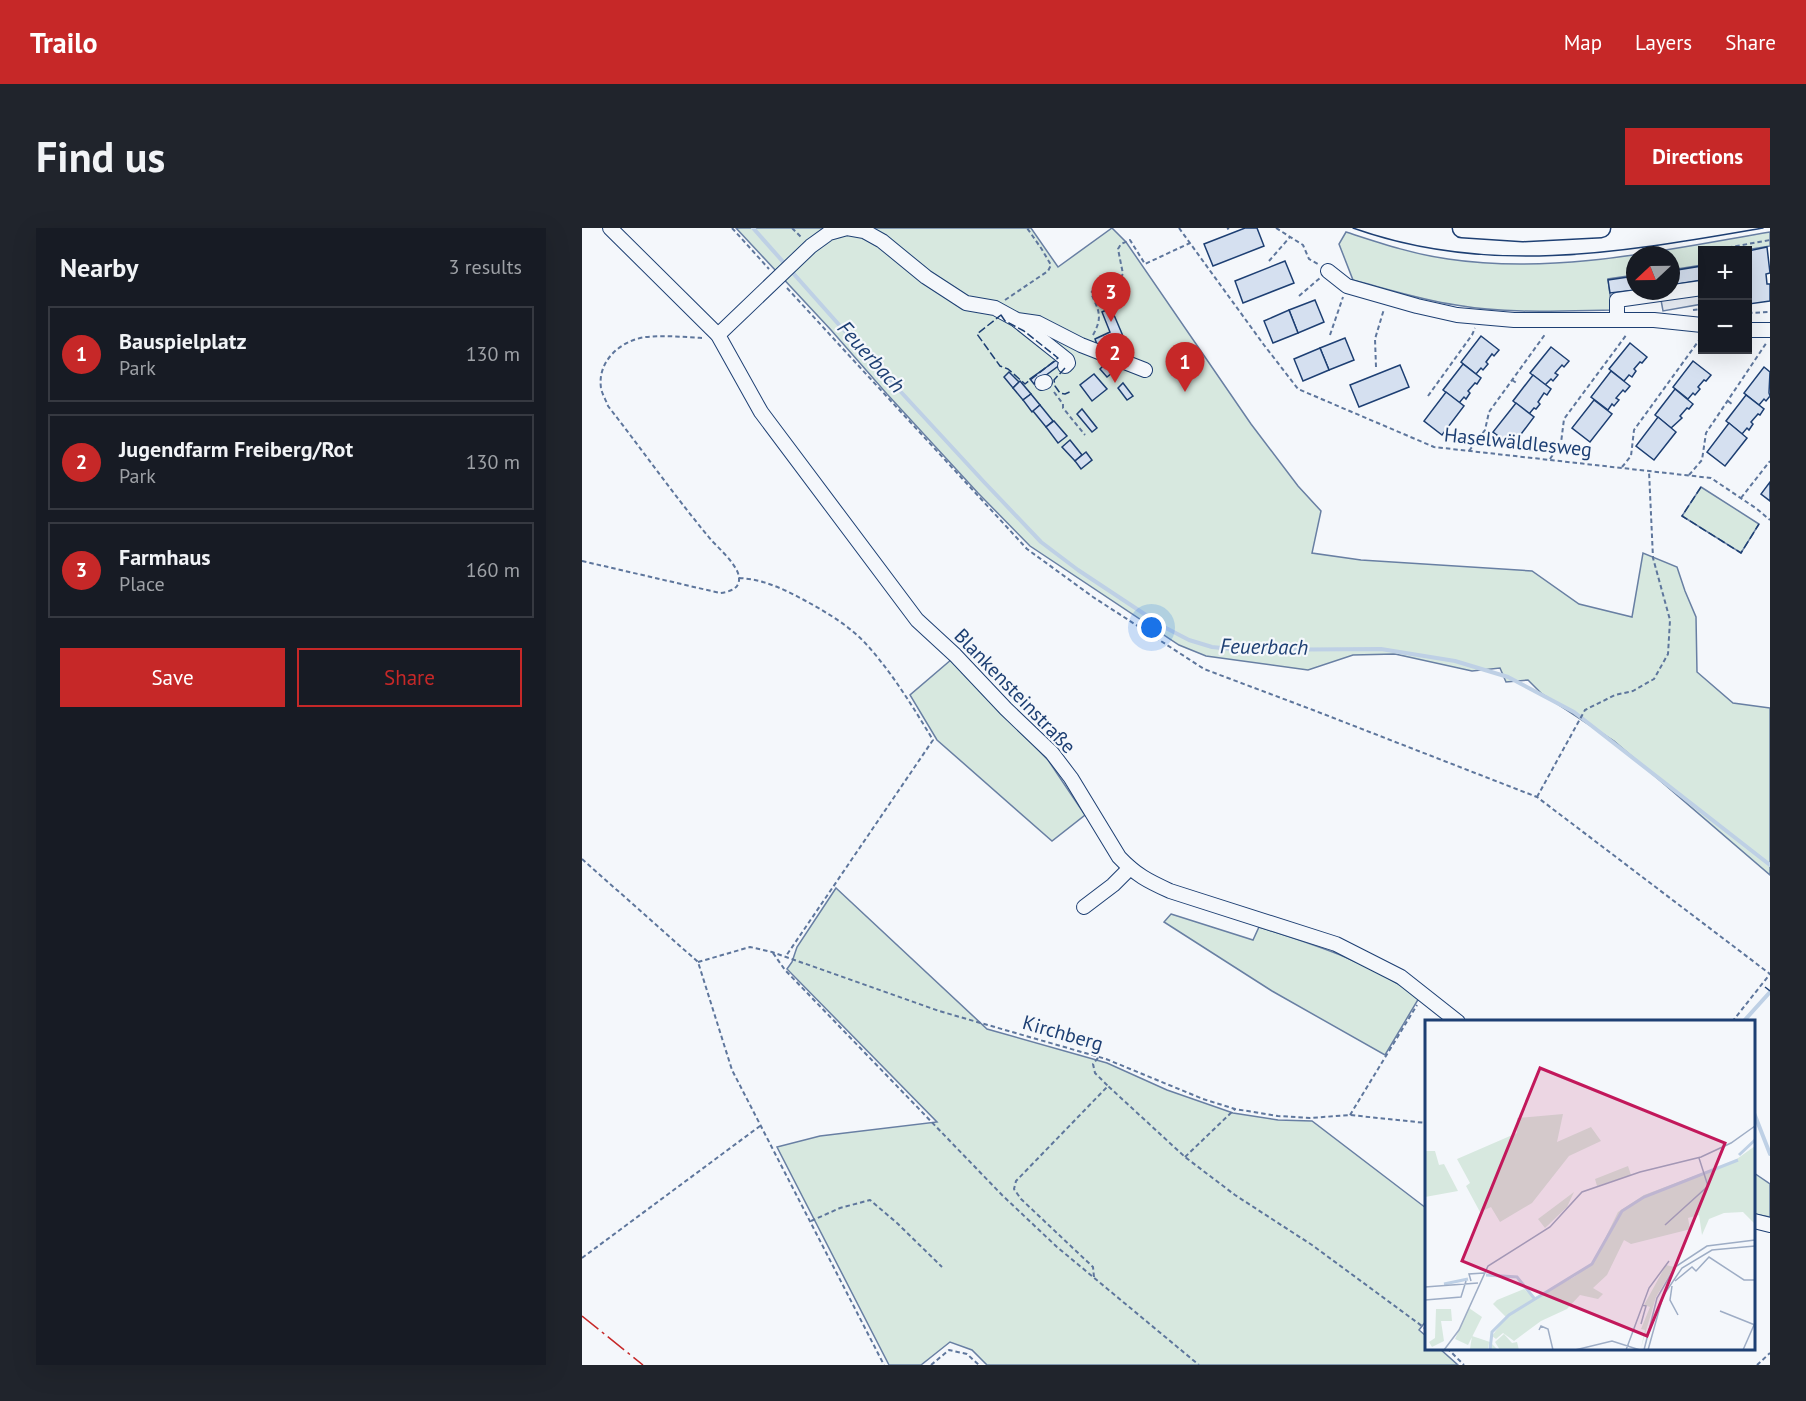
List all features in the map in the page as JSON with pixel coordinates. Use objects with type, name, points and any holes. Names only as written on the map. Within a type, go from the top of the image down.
[{"type":"main road","points":[[1462,228],[1523,232],[1601,228]]},
{"type":"street","name":"Blankensteinstraße","points":[[610,228],[718,335],[761,412],[917,620],[1052,753],[1071,778],[1119,857],[1130,868],[1145,880],[1170,891],[1336,944],[1401,977],[1456,1020]]},
{"type":"street","points":[[718,335],[811,246],[829,233],[847,228],[864,231],[882,241],[926,277],[966,303],[997,309],[1017,320],[1067,360],[1068,363],[1065,366]]},
{"type":"street","points":[[1328,271],[1347,286],[1457,315],[1514,320],[1637,319],[1698,325]]},
{"type":"street","points":[[1680,291],[1698,288]]},
{"type":"street","points":[[1617,319],[1617,300],[1626,299]]},
{"type":"street","points":[[1654,300],[1654,320]]},
{"type":"street","points":[[1017,320],[1038,323],[1081,345],[1144,370]]},
{"type":"street","points":[[1752,330],[1770,330]]},
{"type":"street","points":[[1084,908],[1130,868]]},
{"type":"street","points":[[1755,1221],[1770,1225]]},
{"type":"path","points":[[732,228],[780,276],[1027,549],[1093,597],[1204,669],[1537,797],[1770,974],[1734,1020]]},
{"type":"path","points":[[997,309],[1048,271],[1051,265],[1027,228]]},
{"type":"path","name":"Haselwäldlesweg","points":[[1179,228],[1298,389],[1434,447],[1711,478],[1770,520]]},
{"type":"path","points":[[1276,228],[1303,245],[1309,259],[1328,271],[1299,296]]},
{"type":"path","points":[[1269,261],[1290,237]]},
{"type":"path","points":[[1091,337],[1100,323],[1098,309],[1091,292],[1104,276],[1120,278],[1123,273],[1118,249],[1121,244],[1130,240],[1145,264],[1190,243]]},
{"type":"path","points":[[1737,246],[1770,240]]},
{"type":"path","points":[[1330,335],[1347,286]]},
{"type":"path","points":[[1376,367],[1375,339],[1387,298]]},
{"type":"path","points":[[1752,313],[1770,312]]},
{"type":"path","points":[[1428,396],[1472,335],[1479,317]]},
{"type":"path","points":[[1550,459],[1562,443],[1564,419],[1637,319]]},
{"type":"path","points":[[1470,451],[1485,430],[1490,412],[1555,320]]},
{"type":"path","points":[[582,561],[720,593],[729,592],[735,588],[739,578],[735,568],[608,406],[601,388],[605,362],[619,347],[628,342],[650,337],[709,339],[718,335]]},
{"type":"path","points":[[1689,475],[1702,460],[1706,433],[1770,337]]},
{"type":"path","points":[[1622,467],[1631,456],[1634,430],[1698,341]]},
{"type":"path","points":[[1764,346],[1770,349]]},
{"type":"path","points":[[1446,371],[1450,375]]},
{"type":"path","points":[[1594,379],[1598,382]]},
{"type":"path","points":[[1512,380],[1518,384]]},
{"type":"path","points":[[1658,397],[1662,401]]},
{"type":"path","points":[[1728,400],[1733,405]]},
{"type":"path","points":[[1063,408],[1085,435]]},
{"type":"path","points":[[1741,498],[1770,461]]},
{"type":"path","points":[[1537,797],[1585,710],[1615,695],[1632,692],[1654,679],[1668,654],[1670,620],[1653,558],[1649,470]]},
{"type":"path","points":[[739,578],[752,578],[788,591],[829,614],[866,644],[908,697],[933,740],[786,956]]},
{"type":"path","points":[[582,859],[698,962],[732,1070],[884,1365]]},
{"type":"path","name":"Kirchberg","points":[[698,962],[750,947],[772,951],[939,1011],[1099,1057],[1203,1099],[1235,1109],[1278,1116],[1310,1118],[1350,1115],[1425,1124]]},
{"type":"path","points":[[772,951],[785,970],[1002,1196],[1057,1247],[1199,1365]]},
{"type":"path","points":[[1350,1115],[1424,994]]},
{"type":"path","points":[[1099,1057],[1093,1064],[1095,1073],[1185,1157],[1235,1195],[1312,1245],[1425,1328]]},
{"type":"path","points":[[1094,1277],[1093,1267],[1021,1199],[1014,1189],[1016,1181],[1108,1086]]},
{"type":"path","points":[[1185,1157],[1235,1109]]},
{"type":"path","points":[[582,1258],[761,1125]]},
{"type":"path","points":[[811,1221],[840,1208],[870,1200],[942,1267]]},
{"type":"path","points":[[931,1365],[949,1350],[967,1354],[979,1365]]},
{"type":"path","points":[[1449,1350],[1464,1365]]},
{"type":"path","points":[[1757,1365],[1770,1353]]},
{"type":"shaded area","points":[[736,228],[1031,228],[1058,267],[1112,228],[1126,242],[1251,424],[1298,486],[1321,511],[1312,553],[1361,560],[1532,571],[1579,604],[1632,617],[1643,553],[1677,567],[1696,617],[1697,672],[1733,703],[1770,708],[1770,875],[1614,741],[1542,694],[1528,680],[1506,682],[1500,668],[1472,671],[1395,654],[1353,655],[1308,670],[1206,656],[1179,645],[1030,546],[978,493]]},
{"type":"shaded area","points":[[1346,232],[1422,254],[1488,263],[1569,262],[1626,256],[1626,276],[1608,279],[1612,310],[1514,311],[1475,308],[1443,303],[1353,280],[1339,244]]},
{"type":"shaded area","points":[[1770,232],[1770,246],[1752,249],[1752,246],[1698,246],[1698,266],[1680,269],[1680,248]]},
{"type":"shaded area","points":[[1698,294],[1698,305],[1663,311],[1661,300],[1680,300],[1680,297]]},
{"type":"shaded area","points":[[1701,487],[1759,524],[1741,553],[1682,516]]},
{"type":"shaded area","points":[[952,659],[1048,760],[1085,815],[1052,841],[937,740],[910,695]]},
{"type":"shaded area","points":[[836,888],[987,1029],[1107,1063],[1167,1090],[1233,1113],[1278,1120],[1312,1121],[1425,1207],[1425,1322],[1419,1330],[1425,1335],[1425,1350],[1441,1350],[1458,1365],[987,1365],[972,1350],[950,1342],[921,1365],[889,1365],[777,1147],[820,1136],[937,1122],[787,969],[797,947]]},
{"type":"shaded area","points":[[1171,914],[1253,940],[1259,927],[1301,941],[1362,964],[1401,985],[1419,998],[1385,1055],[1272,991],[1164,922]]},
{"type":"shaded area","points":[[1755,1174],[1770,1184],[1770,1217],[1755,1214]]},
{"type":"building","points":[[1245,228],[1257,228],[1264,246],[1213,266],[1204,244]]},
{"type":"building","points":[[1767,247],[1770,273],[1766,274],[1767,284],[1770,284],[1770,301],[1752,304],[1752,250]]},
{"type":"building","points":[[1285,261],[1294,283],[1243,303],[1235,281]]},
{"type":"building","points":[[1698,267],[1698,281],[1680,284],[1680,270]]},
{"type":"building","points":[[1626,277],[1626,291],[1610,293],[1608,280]]},
{"type":"building","points":[[1315,300],[1324,322],[1298,333],[1289,310]]},
{"type":"building","points":[[1111,308],[1123,336],[1098,347],[1095,339],[1110,332],[1102,312]]},
{"type":"building","points":[[1289,310],[1298,333],[1273,343],[1264,321]]},
{"type":"building","points":[[1481,336],[1499,350],[1494,356],[1492,354],[1483,370],[1481,368],[1476,374],[1461,362]]},
{"type":"building","points":[[1345,338],[1354,360],[1329,370],[1320,348]]},
{"type":"building","points":[[1630,343],[1647,357],[1634,369],[1636,371],[1632,377],[1629,375],[1624,381],[1609,369]]},
{"type":"building","points":[[1551,347],[1569,361],[1555,373],[1558,375],[1553,381],[1551,379],[1545,385],[1530,373]]},
{"type":"building","points":[[1320,348],[1329,370],[1303,381],[1294,359]]},
{"type":"building","points":[[1058,359],[1061,364],[1034,384],[1030,379]]},
{"type":"building","points":[[1693,361],[1711,375],[1698,387],[1700,389],[1695,395],[1693,393],[1688,399],[1673,387]]},
{"type":"building","points":[[1105,364],[1112,373],[1107,377],[1100,369]]},
{"type":"building","points":[[1463,364],[1481,378],[1468,391],[1470,393],[1466,399],[1464,397],[1459,403],[1443,390]]},
{"type":"building","points":[[1400,365],[1409,387],[1359,407],[1350,385]]},
{"type":"building","points":[[1764,367],[1770,372],[1770,396],[1759,405],[1744,393]]},
{"type":"building","points":[[1611,371],[1630,386],[1625,392],[1623,390],[1616,398],[1619,400],[1608,410],[1591,397]]},
{"type":"building","points":[[1009,372],[1019,382],[1013,388],[1004,377]]},
{"type":"building","points":[[1094,374],[1107,389],[1092,401],[1080,385]]},
{"type":"building","points":[[1533,375],[1551,389],[1547,395],[1544,393],[1538,402],[1540,404],[1529,414],[1513,401]]},
{"type":"building","points":[[1020,381],[1031,394],[1023,400],[1013,388]]},
{"type":"building","points":[[1123,383],[1133,396],[1127,400],[1118,388]]},
{"type":"building","points":[[1675,389],[1693,404],[1671,428],[1655,415]]},
{"type":"building","points":[[1446,392],[1464,406],[1442,435],[1424,421]]},
{"type":"building","points":[[1031,394],[1040,405],[1032,412],[1023,400]]},
{"type":"building","points":[[1746,395],[1764,409],[1751,422],[1753,424],[1749,430],[1747,428],[1742,434],[1726,421]]},
{"type":"building","points":[[1594,400],[1612,414],[1590,442],[1572,428]]},
{"type":"building","points":[[1516,403],[1534,417],[1512,446],[1493,432]]},
{"type":"building","points":[[1040,405],[1053,421],[1046,427],[1033,411]]},
{"type":"building","points":[[1082,409],[1097,428],[1092,432],[1077,414]]},
{"type":"building","points":[[1658,417],[1676,432],[1654,460],[1636,446]]},
{"type":"building","points":[[1054,421],[1067,436],[1058,443],[1046,427]]},
{"type":"building","points":[[1729,423],[1747,438],[1725,466],[1707,452]]},
{"type":"building","points":[[1070,440],[1082,455],[1075,461],[1062,447]]},
{"type":"building","points":[[1086,452],[1092,460],[1081,469],[1075,461]]},
{"type":"building","points":[[1770,482],[1770,501],[1761,494]]},
{"type":"waterway","name":"Feuerbach","points":[[753,228],[841,327],[1041,542],[1078,570],[1164,627],[1189,640],[1212,647],[1241,650],[1381,649],[1455,661],[1508,677],[1574,712],[1770,865]]},
{"type":"waterway","points":[[1745,1020],[1770,992]]},
{"type":"waterway","points":[[1755,1116],[1770,1154]]},
{"type":"tram line","points":[[1353,228],[1404,243],[1455,252],[1506,256],[1608,251],[1763,228]]},
{"type":"fence","points":[[1001,315],[1005,321],[1024,331],[1058,358],[1025,384],[1008,369],[1000,366],[977,334],[1001,315]]},
{"type":"fence","points":[[1065,368],[1054,380],[1055,386],[1060,393],[1065,394],[1072,391]]},
{"type":"fence","points":[[1701,487],[1682,516],[1741,553],[1759,524]]},
{"type":"fence","points":[[1765,987],[1770,991]]},
{"type":"power","points":[[582,1316],[643,1365]]},
{"type":"place","name":"Farmhaus","points":[[1111,322]]},
{"type":"place","name":"Jugendfarm Freiberg/Rot","points":[[1115,383]]},
{"type":"place","name":"Bauspielplatz","points":[[1185,392]]}]
